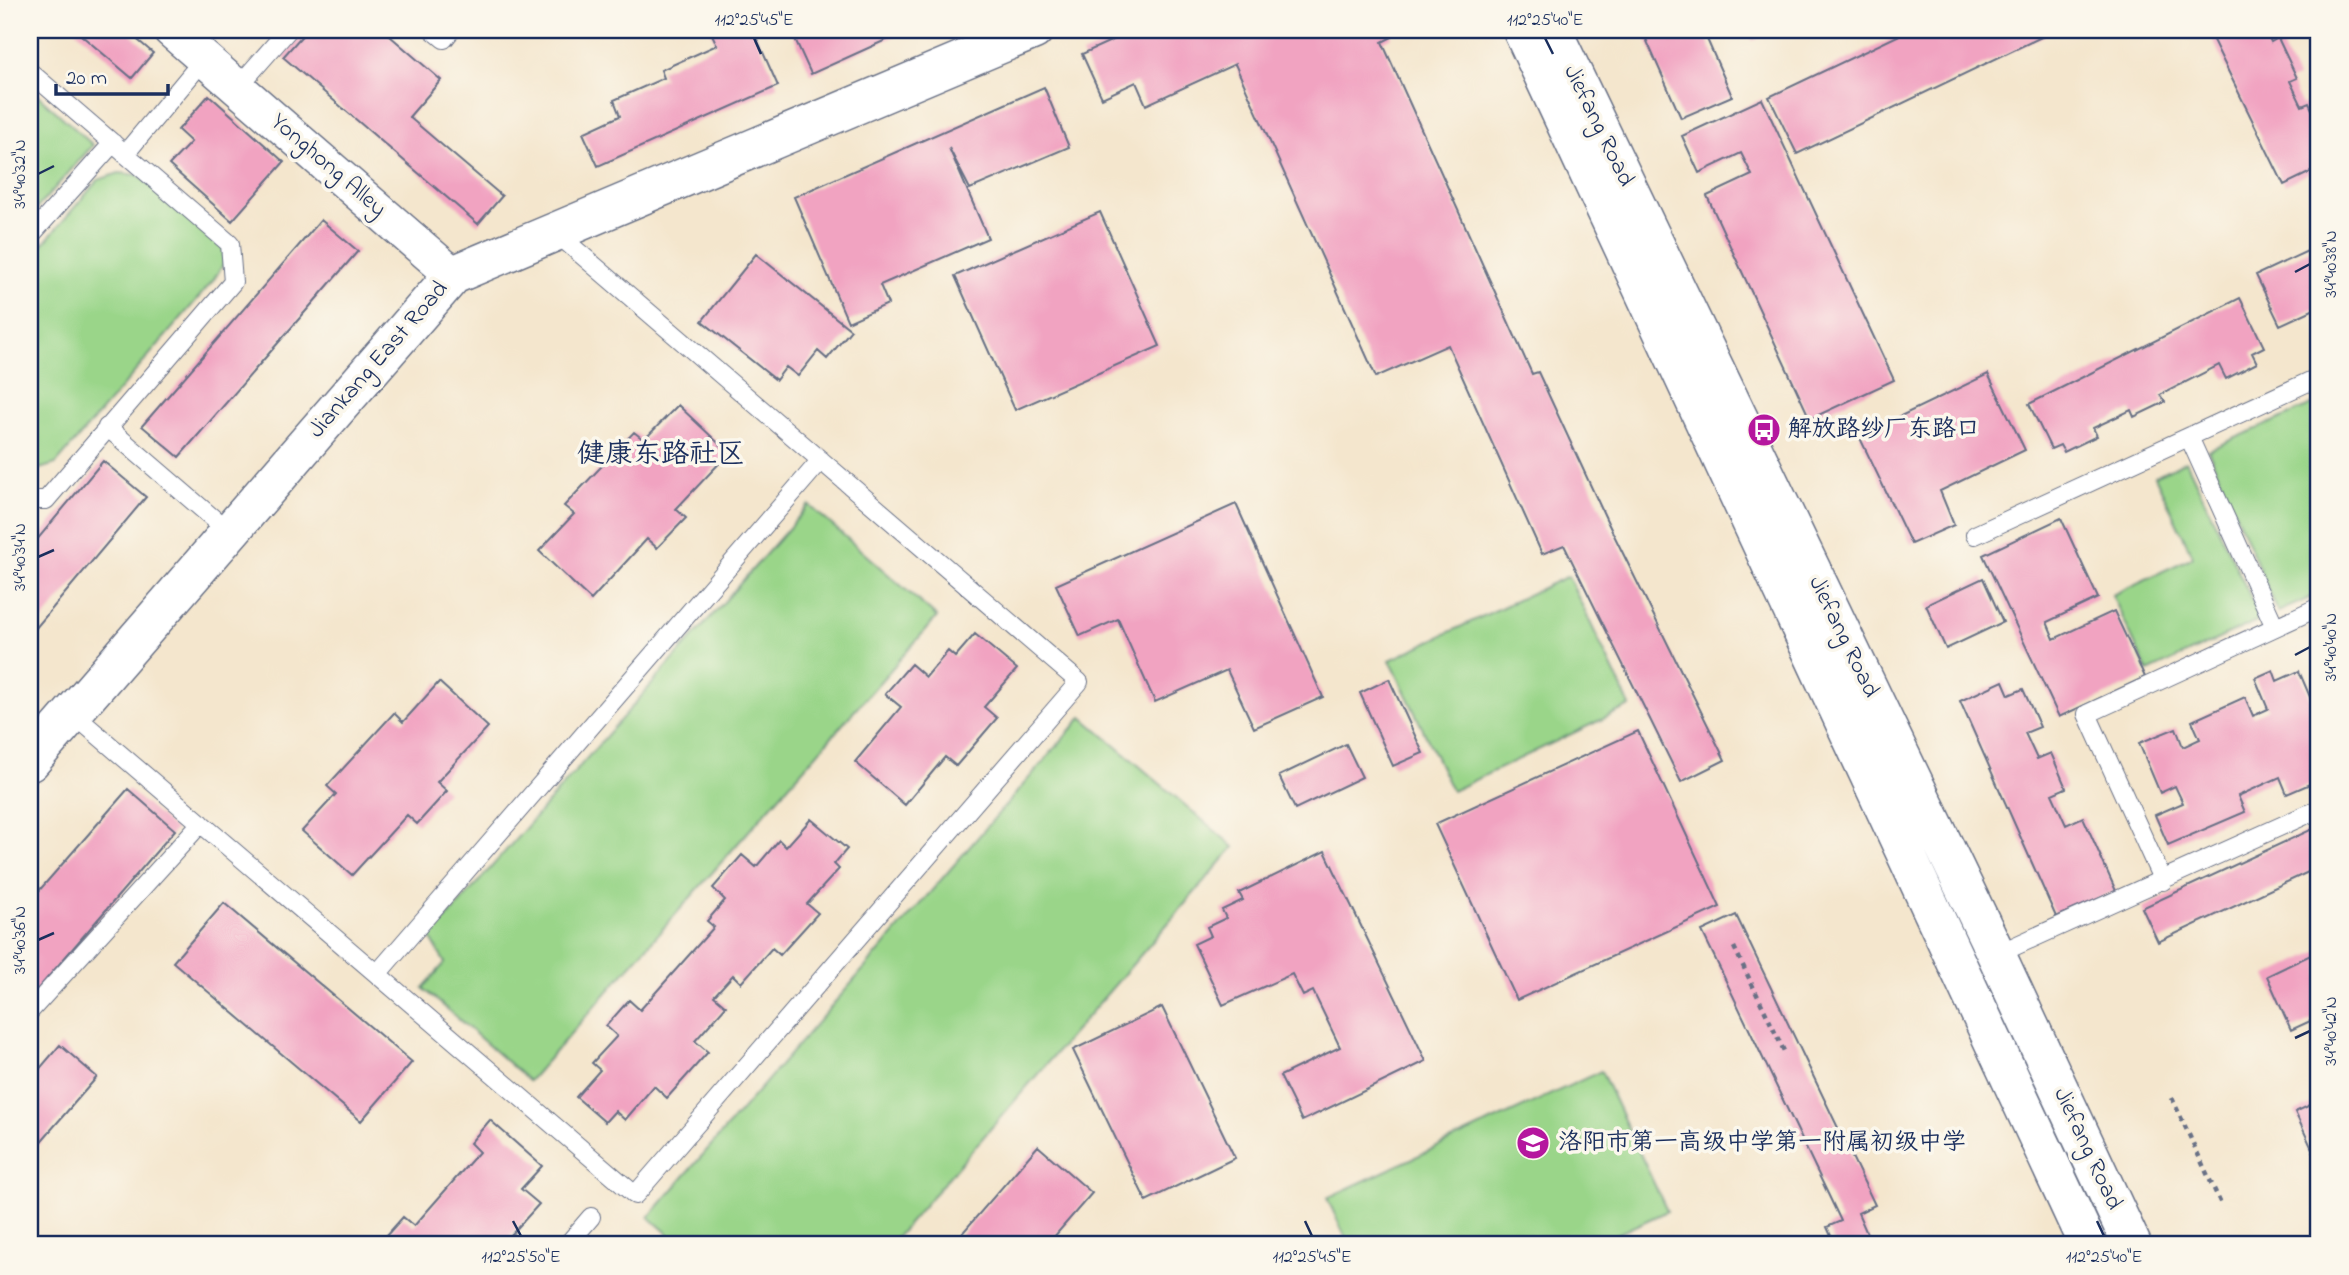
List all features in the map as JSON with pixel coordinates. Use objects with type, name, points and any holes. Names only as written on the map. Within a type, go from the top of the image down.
[{"type":"main road","name":"Jiankang East Road","points":[[30,762],[453,275],[1034,30]]},
{"type":"main road","name":"Jiefang Road","points":[[1522,30],[2088,1245]]},
{"type":"main road","name":"Jiefang Road","points":[[1552,30],[1996,954],[2132,1245]]},
{"type":"street","name":"Yonghong Alley","points":[[192,41],[237,88],[453,275]]},
{"type":"lane","points":[[237,88],[288,30]]},
{"type":"lane","points":[[433,30],[444,39],[451,30]]},
{"type":"lane","points":[[30,236],[119,149],[192,41]]},
{"type":"lane","points":[[30,72],[230,244],[233,282],[46,500],[30,500]]},
{"type":"lane","points":[[72,713],[635,1195],[1079,682],[555,232]]},
{"type":"lane","points":[[1975,536],[2319,377]]},
{"type":"lane","points":[[107,428],[229,532]]},
{"type":"lane","points":[[2189,437],[2275,627]]},
{"type":"lane","points":[[377,974],[821,460]]},
{"type":"lane","points":[[2163,881],[2087,714],[2319,607]]},
{"type":"lane","points":[[1960,968],[2163,881],[2319,809]]},
{"type":"lane","points":[[30,1011],[201,823]]},
{"type":"lane","points":[[567,1245],[592,1217]]},
{"type":"path","points":[[1734,947],[1785,1053]]},
{"type":"path","points":[[2172,1098],[2221,1204]]},
{"type":"green space","points":[[30,88],[93,145],[30,216]]},
{"type":"green space","points":[[119,173],[138,175],[223,246],[224,263],[213,281],[56,464],[30,472],[30,259],[98,180]]},
{"type":"green space","points":[[2319,402],[2319,594],[2278,612],[2208,450]]},
{"type":"green space","points":[[2186,461],[2261,619],[2148,672],[2112,595],[2193,557],[2155,476]]},
{"type":"green space","points":[[809,505],[937,617],[529,1081],[423,988],[445,963],[430,937]]},
{"type":"green space","points":[[1568,576],[1630,706],[1452,791],[1390,660]]},
{"type":"green space","points":[[1082,717],[1234,847],[890,1245],[681,1245],[649,1217]]},
{"type":"green space","points":[[1601,1071],[1667,1211],[1594,1245],[1349,1245],[1327,1198]]},
{"type":"building","points":[[75,30],[126,30],[153,53],[132,78]]},
{"type":"building","points":[[307,30],[383,30],[441,80],[409,117],[502,196],[478,224],[283,57]]},
{"type":"building","points":[[710,30],[753,30],[778,86],[598,166],[583,133],[620,116],[614,100],[664,78],[661,70],[717,45]]},
{"type":"building","points":[[791,30],[908,30],[811,74]]},
{"type":"building","points":[[1135,30],[1389,30],[1392,37],[1382,42],[1532,374],[1538,372],[1608,523],[1725,760],[1681,782],[1564,545],[1542,554],[1448,345],[1376,377],[1235,64],[1146,105],[1136,82],[1102,98],[1082,54]]},
{"type":"building","points":[[1642,30],[1703,30],[1732,96],[1681,118]]},
{"type":"building","points":[[1747,30],[1775,30],[1753,41]]},
{"type":"building","points":[[1910,30],[2056,30],[1797,154],[1769,97]]},
{"type":"building","points":[[2208,30],[2265,30],[2271,42],[2278,38],[2297,78],[2290,81],[2302,106],[2309,103],[2319,124],[2319,133],[2316,135],[2319,141],[2319,168],[2284,185]]},
{"type":"building","points":[[1044,87],[1069,147],[970,189],[949,148],[988,238],[880,285],[888,304],[848,322],[794,197]]},
{"type":"building","points":[[209,95],[284,162],[232,221],[169,165],[191,142],[178,130]]},
{"type":"building","points":[[1762,99],[1894,380],[1810,419],[1707,196],[1752,175],[1741,153],[1699,173],[1682,136]]},
{"type":"building","points":[[1100,212],[1160,346],[1015,410],[955,276]]},
{"type":"building","points":[[321,220],[358,251],[179,457],[142,426]]},
{"type":"building","points":[[2319,236],[2319,307],[2280,325],[2256,275],[2314,248],[2310,240]]},
{"type":"building","points":[[756,254],[851,330],[827,359],[818,351],[798,376],[786,367],[776,380],[702,321]]},
{"type":"building","points":[[2240,298],[2264,347],[2252,353],[2257,363],[2226,379],[2219,365],[2160,395],[2165,402],[2134,417],[2131,410],[2093,428],[2097,436],[2064,452],[2060,445],[2051,449],[2029,404]]},
{"type":"building","points":[[1988,374],[2025,450],[1940,491],[1954,525],[1911,544],[1859,436]]},
{"type":"building","points":[[678,405],[729,453],[676,509],[686,518],[657,548],[647,539],[591,600],[539,551],[574,514],[564,506],[634,432],[644,440]]},
{"type":"building","points":[[103,461],[146,497],[30,635],[30,548]]},
{"type":"building","points":[[1236,504],[1323,697],[1254,728],[1227,670],[1155,702],[1118,619],[1080,636],[1056,585]]},
{"type":"building","points":[[2061,518],[2098,598],[2047,622],[2054,639],[2114,611],[2145,677],[2059,717],[1983,555]]},
{"type":"building","points":[[1983,578],[2003,622],[1946,649],[1926,605]]},
{"type":"building","points":[[975,634],[1017,669],[984,707],[997,718],[956,766],[945,757],[905,805],[855,762],[901,707],[885,694],[911,664],[926,677],[948,651],[955,657]]},
{"type":"building","points":[[2273,670],[2277,681],[2299,671],[2319,718],[2319,723],[2311,727],[2319,744],[2319,780],[2287,794],[2280,777],[2238,796],[2245,812],[2168,845],[2155,815],[2183,803],[2175,786],[2160,793],[2139,743],[2176,728],[2183,747],[2200,739],[2192,721],[2245,697],[2253,716],[2268,709],[2255,678]]},
{"type":"building","points":[[1389,679],[1423,753],[1393,766],[1360,693]]},
{"type":"building","points":[[2003,681],[2009,695],[2023,689],[2040,727],[2025,733],[2037,759],[2051,753],[2066,788],[2052,794],[2066,825],[2083,817],[2116,891],[2056,917],[1960,701]]},
{"type":"building","points":[[439,682],[488,727],[437,782],[447,791],[417,824],[407,815],[352,875],[302,831],[336,794],[327,786],[394,713],[403,722]]},
{"type":"building","points":[[1638,731],[1720,907],[1517,1000],[1435,824]]},
{"type":"building","points":[[1346,744],[1362,777],[1295,809],[1279,776]]},
{"type":"building","points":[[128,789],[175,830],[30,998],[30,901]]},
{"type":"building","points":[[811,819],[847,849],[834,864],[839,869],[807,904],[818,913],[780,955],[772,948],[741,983],[733,975],[714,996],[726,1006],[695,1041],[708,1052],[667,1098],[654,1086],[625,1120],[615,1111],[605,1122],[576,1097],[600,1070],[592,1063],[617,1036],[606,1026],[629,1000],[640,1010],[714,927],[707,921],[725,900],[713,888],[742,855],[756,867],[779,840],[786,847]]},
{"type":"building","points":[[2319,826],[2319,867],[2158,942],[2142,908]]},
{"type":"building","points":[[1325,851],[1426,1061],[1302,1121],[1280,1076],[1340,1047],[1313,991],[1303,996],[1292,974],[1223,1005],[1194,944],[1211,936],[1207,927],[1226,918],[1222,910],[1243,900],[1239,893]]},
{"type":"building","points":[[224,903],[412,1062],[361,1121],[173,962]]},
{"type":"building","points":[[1736,915],[1875,1205],[1858,1213],[1872,1245],[1835,1245],[1827,1227],[1841,1221],[1702,931]]},
{"type":"building","points":[[2319,951],[2319,1017],[2291,1030],[2267,976]]},
{"type":"building","points":[[1162,1007],[1235,1158],[1146,1201],[1073,1050]]},
{"type":"building","points":[[60,1045],[97,1077],[30,1154],[30,1080]]},
{"type":"building","points":[[2319,1101],[2319,1148],[2313,1151],[2295,1112]]},
{"type":"building","points":[[490,1120],[542,1166],[521,1189],[539,1204],[502,1245],[378,1245],[403,1217],[414,1226],[479,1152],[470,1143]]},
{"type":"building","points":[[1038,1146],[1092,1193],[1047,1245],[952,1245]]},
{"type":"place","name":"解放路纱厂东路口","points":[[1764,430]]},
{"type":"place","name":"洛阳市第一高级中学第一附属初级中学","points":[[1533,1143]]},
{"type":"district","name":"健康东路社区","points":[[661,455]]}]
